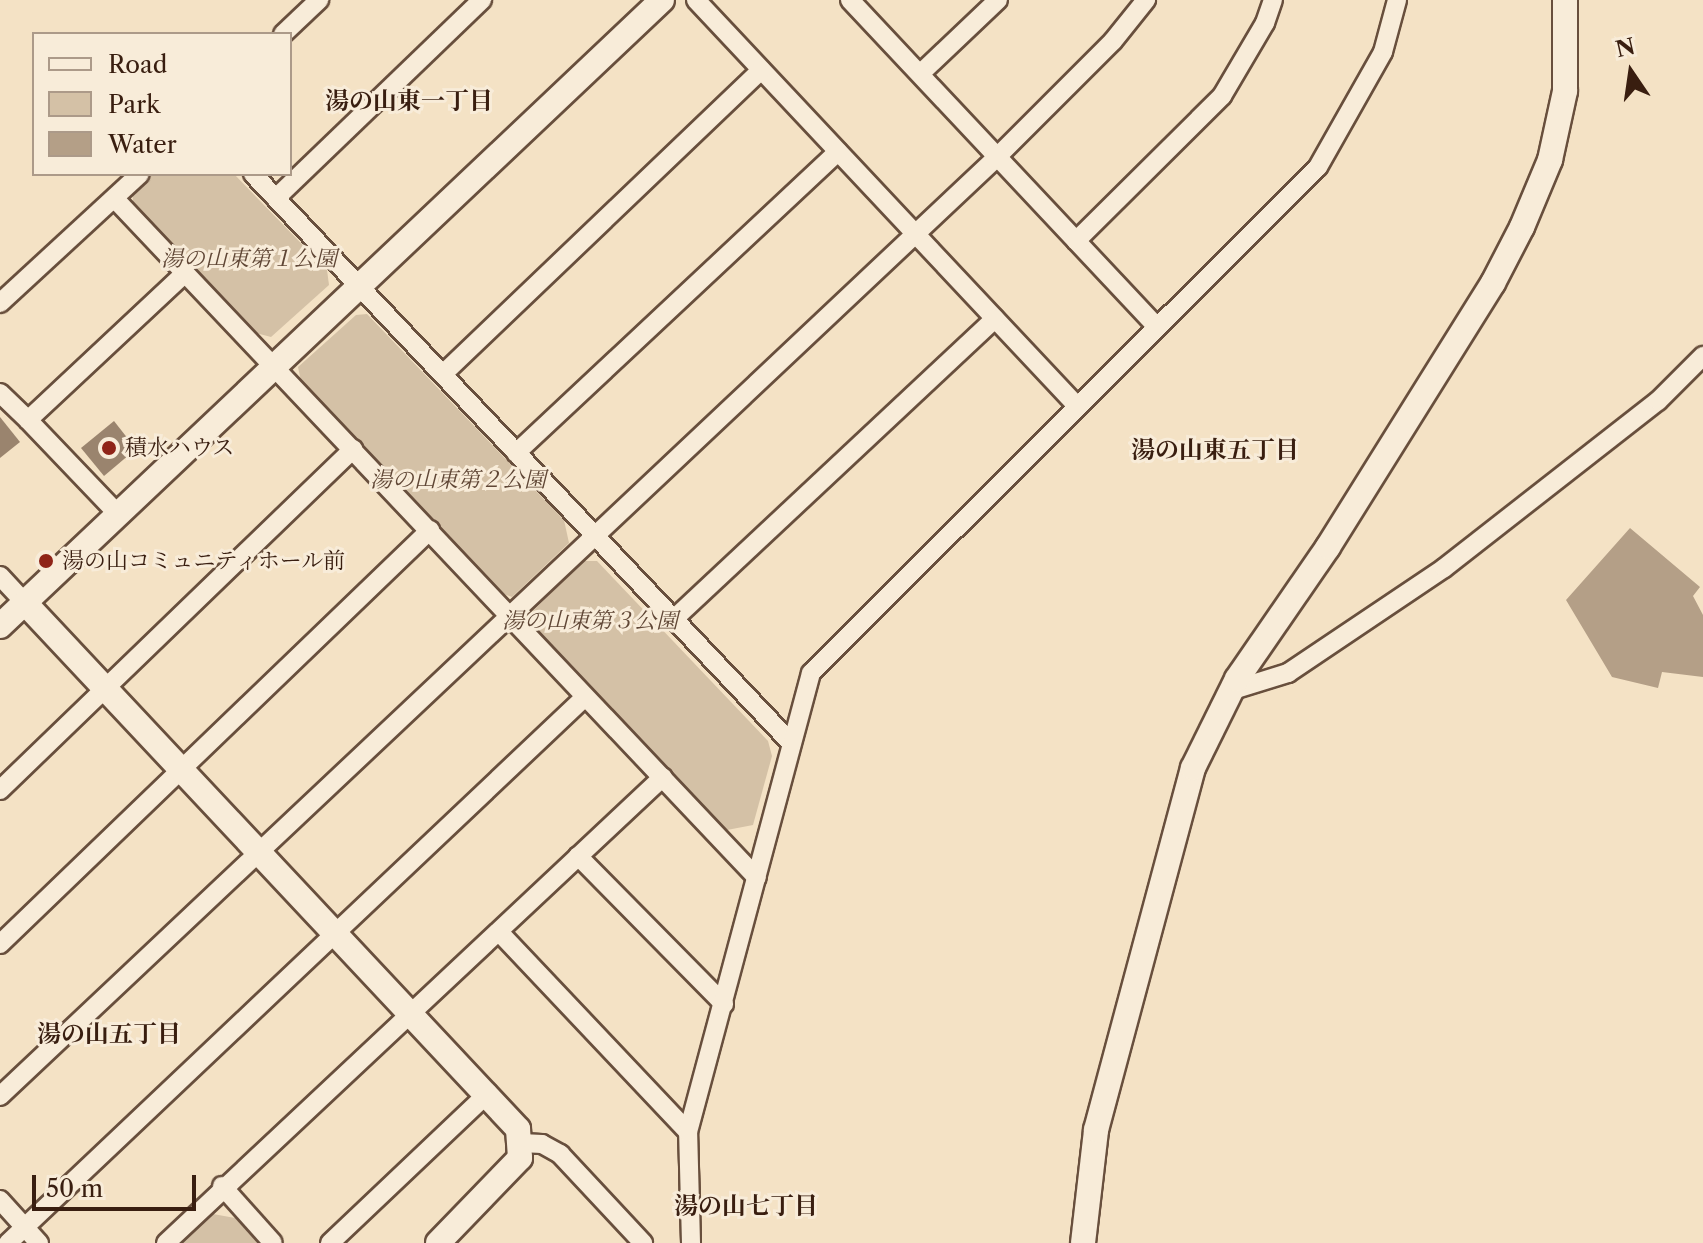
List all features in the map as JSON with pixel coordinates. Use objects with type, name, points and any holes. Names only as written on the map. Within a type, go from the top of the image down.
[{"type":"street","points":[[285,32],[319,0]]},
{"type":"street","points":[[276,198],[482,0]]},
{"type":"street","points":[[0,626],[662,0]]},
{"type":"street","points":[[696,0],[1076,405]]},
{"type":"street","points":[[850,0],[1156,326]]},
{"type":"street","points":[[921,73],[998,0]]},
{"type":"street","points":[[0,1096],[260,853],[508,613],[595,536],[996,158],[1113,41],[1146,0]]},
{"type":"street","points":[[1076,241],[1222,96],[1265,23],[1273,0]]},
{"type":"street","points":[[691,1243],[688,1132],[811,673],[1076,405],[1318,167],[1383,52],[1397,0]]},
{"type":"street","points":[[1083,1243],[1096,1130],[1178,813],[1230,691],[1328,547],[1493,283],[1522,227],[1550,160],[1565,91],[1565,0]]},
{"type":"street","points":[[443,374],[761,70]]},
{"type":"street","points":[[516,453],[838,152]]},
{"type":"street","points":[[0,303],[138,176]]},
{"type":"street","points":[[255,176],[791,743]]},
{"type":"street","points":[[115,199],[757,878]]},
{"type":"street","points":[[28,420],[185,273]]},
{"type":"street","points":[[675,618],[995,319]]},
{"type":"street","points":[[1230,691],[1288,673],[1444,568],[1658,401],[1703,356]]},
{"type":"street","points":[[0,393],[117,513]]},
{"type":"street","points":[[0,790],[106,691],[353,449]]},
{"type":"street","points":[[0,944],[181,774],[430,530]]},
{"type":"street","points":[[0,576],[181,774],[488,1093],[518,1129],[520,1158],[438,1243]]},
{"type":"street","points":[[8,1243],[585,697]]},
{"type":"street","points":[[166,1243],[222,1186],[412,1014],[663,777]]},
{"type":"street","points":[[578,856],[724,1004]]},
{"type":"street","points":[[499,932],[688,1132]]},
{"type":"street","points":[[330,1243],[488,1093]]},
{"type":"street","points":[[521,1143],[542,1144],[560,1154],[630,1239]]},
{"type":"street","points":[[222,1186],[273,1243]]},
{"type":"street","points":[[0,1200],[39,1243]]},
{"type":"green space","name":"湯の山東第１公園","points":[[150,176],[236,176],[327,270],[329,285],[271,337],[252,332],[134,208],[132,193]]},
{"type":"green space","name":"湯の山東第２公園","points":[[367,314],[564,520],[569,543],[512,597],[498,592],[302,386],[298,367],[356,315]]},
{"type":"green space","name":"湯の山東第３公園","points":[[584,561],[597,561],[768,741],[772,756],[753,825],[727,830],[534,629],[533,611]]},
{"type":"green space","points":[[213,1214],[235,1218],[261,1243],[182,1243]]},
{"type":"water","points":[[1630,528],[1700,587],[1693,596],[1703,615],[1703,677],[1662,672],[1658,688],[1612,677],[1566,600]]},
{"type":"building","points":[[0,417],[20,442],[0,458]]},
{"type":"building","name":"積水ハウス","points":[[114,421],[136,449],[104,476],[81,448]]},
{"type":"place","name":"積水ハウス","points":[[109,448]]},
{"type":"place","name":"湯の山コミュニティホール前","points":[[46,561]]},
{"type":"district","name":"湯の山東一丁目","points":[[409,101]]},
{"type":"district","name":"湯の山東五丁目","points":[[1215,450]]},
{"type":"district","name":"湯の山五丁目","points":[[109,1034]]},
{"type":"district","name":"湯の山七丁目","points":[[746,1206]]}]
